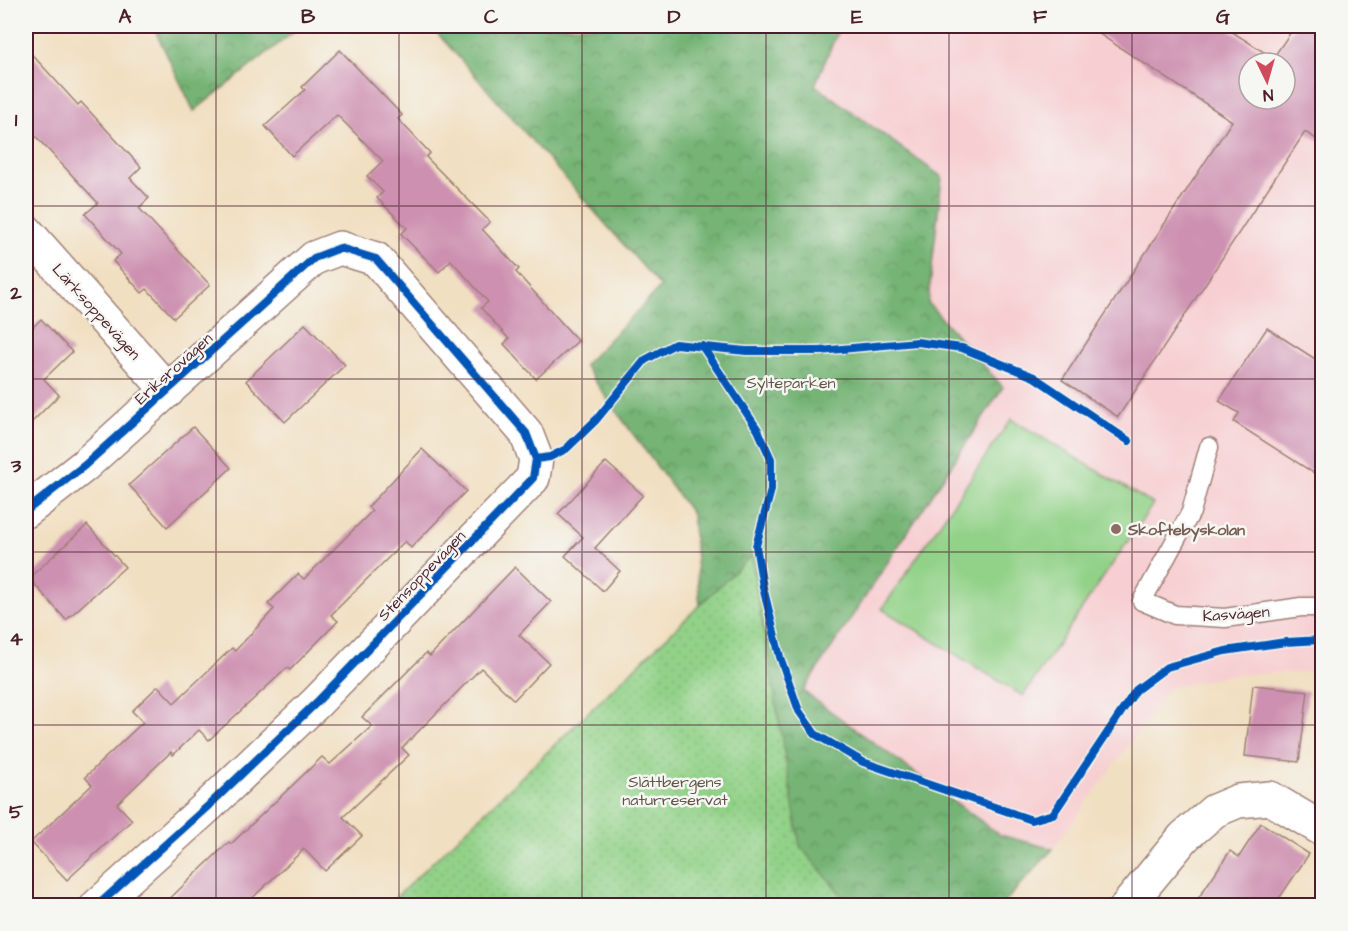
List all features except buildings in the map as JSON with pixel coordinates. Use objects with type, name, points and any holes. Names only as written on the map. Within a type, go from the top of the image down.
[{"type":"street","name":"Lärksoppevägen","points":[[26,231],[168,390]]},
{"type":"street","name":"Eriksrovägen","points":[[26,511],[85,465],[314,258],[340,248]]},
{"type":"street","name":"Stensoppevägen","points":[[97,906],[208,806],[317,702],[533,478],[536,459],[526,433],[376,259],[340,248]]},
{"type":"street","points":[[1127,906],[1184,837],[1214,811],[1238,801],[1269,798],[1323,829]]},
{"type":"lane","name":"Kasvägen","points":[[1209,447],[1191,512],[1142,601],[1175,615],[1225,618],[1301,607],[1323,607]]},
{"type":"shaded area","name":"Skoftebyskolan","points":[[840,26],[1322,26],[1322,671],[1228,675],[1170,688],[1053,849],[1000,835],[803,691],[1003,387],[927,303],[942,177],[815,85]]},
{"type":"green space","points":[[153,26],[301,26],[194,111]]},
{"type":"green space","name":"Sylteparken","points":[[431,26],[840,26],[815,85],[942,177],[928,303],[1003,387],[803,691],[1000,835],[1053,849],[1002,905],[388,906],[700,606],[692,514],[584,365],[661,287]]},
{"type":"green space","points":[[1011,419],[1153,504],[1023,696],[882,609]]},
{"type":"green space","name":"Slättbergens naturreservat","points":[[751,556],[800,846],[850,905],[388,905]]},
{"type":"cycle path","points":[[26,511],[85,465],[314,258],[340,248],[376,259],[526,433],[536,459],[533,478],[317,702],[208,806],[97,906]]},
{"type":"cycle path","points":[[536,459],[550,457],[566,449],[596,420],[645,360],[675,344],[746,351],[820,351],[917,342],[962,348],[1034,377],[1129,441]]},
{"type":"cycle path","points":[[702,346],[758,430],[771,459],[771,490],[756,546],[763,587],[780,657],[799,711],[815,734],[863,762],[1032,820],[1053,814],[1136,690],[1167,667],[1225,651],[1286,642],[1322,640]]},
{"type":"place","name":"Skoftebyskolan","points":[[1116,529]]}]
